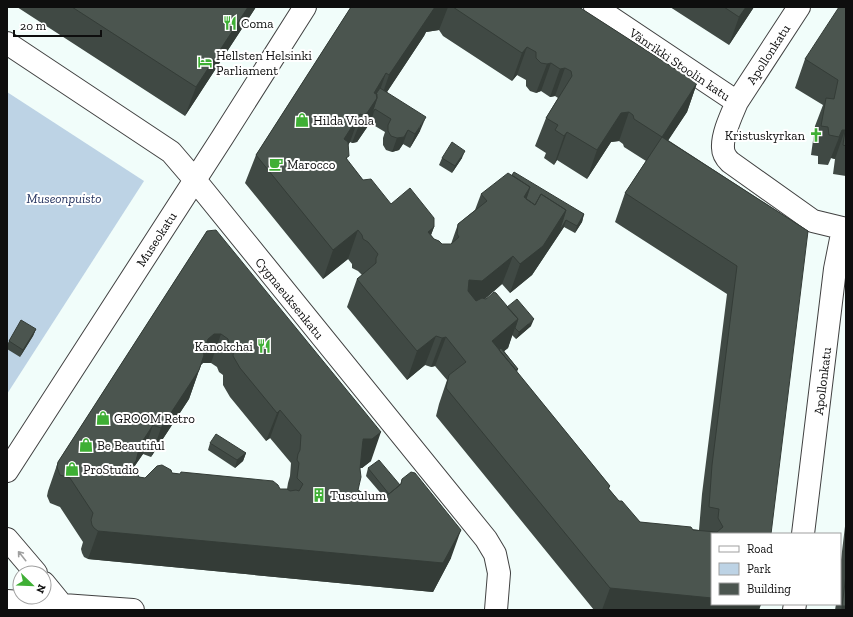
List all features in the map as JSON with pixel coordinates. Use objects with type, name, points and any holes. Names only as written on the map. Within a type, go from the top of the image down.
[{"type":"street","name":"Museokatu","points":[[7,471],[305,7]]},
{"type":"street","name":"Vänrikki Stoolin katu","points":[[595,7],[737,102],[730,118],[723,148],[724,156],[730,162],[813,221],[844,229]]},
{"type":"street","name":"Apollonkatu","points":[[737,102],[799,7]]},
{"type":"street","name":"Cygnaeuksenkatu","points":[[7,43],[171,152],[486,539],[495,554],[499,573],[496,610]]},
{"type":"street","name":"Apollonkatu","points":[[803,533],[835,270],[844,229]]},
{"type":"street","points":[[7,539],[29,565]]},
{"type":"street","points":[[52,593],[62,605]]},
{"type":"street","points":[[7,601],[133,610]]},
{"type":"green space","name":"Museonpuisto","points":[[7,92],[144,181],[7,394]]},
{"type":"building","points":[[72,7],[248,7],[196,87]]},
{"type":"building","points":[[351,7],[435,7],[389,75],[386,73],[374,93],[377,94],[377,98],[367,113],[363,115],[360,114],[344,139],[348,142],[349,156],[346,158],[363,180],[371,179],[391,204],[410,188],[434,218],[434,227],[428,232],[434,239],[442,244],[451,244],[459,237],[457,234],[458,224],[487,201],[481,194],[508,173],[530,187],[524,197],[535,205],[541,194],[566,210],[543,246],[520,264],[513,256],[482,281],[469,280],[468,291],[476,301],[482,298],[486,299],[494,292],[496,293],[518,319],[492,341],[610,486],[608,488],[619,501],[622,501],[640,522],[691,527],[693,530],[717,532],[723,527],[718,518],[719,509],[709,507],[712,465],[737,266],[625,193],[662,137],[808,231],[771,533],[711,533],[711,598],[610,588],[446,388],[449,375],[466,362],[446,337],[442,338],[436,336],[417,351],[357,279],[376,263],[378,254],[368,242],[363,239],[358,230],[333,250],[256,155]]},
{"type":"building","points":[[453,7],[579,7],[697,83],[662,137],[634,119],[633,115],[629,112],[621,113],[597,150],[567,132],[564,136],[555,130],[558,125],[546,118],[572,76],[571,71],[565,68],[560,69],[551,63],[541,63],[536,58],[536,52],[527,47],[522,53]]},
{"type":"building","points":[[724,7],[746,7],[739,17]]},
{"type":"building","points":[[839,7],[846,7],[846,146],[843,145],[845,130],[842,130],[839,137],[829,135],[828,127],[821,126],[826,98],[834,99],[838,80],[805,59]]},
{"type":"building","points":[[380,88],[426,117],[415,134],[408,130],[404,137],[397,138],[391,136],[388,131],[388,125],[391,119],[375,109],[372,113],[377,98],[376,94]]},
{"type":"building","points":[[452,142],[465,151],[455,166],[442,158]]},
{"type":"building","points":[[514,172],[584,214],[577,226],[566,220],[559,232],[566,210],[541,194],[535,205],[526,199],[530,187],[512,175]]},
{"type":"building","points":[[216,230],[381,432],[372,439],[363,439],[360,469],[361,477],[358,490],[366,495],[385,497],[401,484],[402,479],[411,472],[415,473],[461,530],[443,563],[98,531],[94,528],[91,520],[93,513],[70,478],[60,475],[57,467],[58,462],[207,231]],"holes":[[[214,334],[221,334],[234,346],[233,356],[240,368],[277,413],[280,410],[301,435],[300,450],[297,460],[299,463],[297,478],[303,484],[299,491],[280,489],[273,481],[181,472],[180,474],[172,473],[171,470],[162,465],[157,466],[145,478],[139,477],[132,466],[136,461],[140,445],[153,425],[161,428],[199,370],[204,355],[202,348],[206,345],[208,339]]]},
{"type":"building","points":[[517,299],[534,319],[519,332],[515,328],[518,319],[507,307]]},
{"type":"building","points":[[21,320],[36,329],[23,350],[9,341]]},
{"type":"building","points":[[501,348],[518,369],[516,370],[499,350]]},
{"type":"building","points":[[216,434],[246,453],[237,460],[210,443]]},
{"type":"building","points":[[379,460],[400,485],[389,494],[368,468]]},
{"type":"building","points":[[846,575],[846,606],[842,606]]},
{"type":"place","name":"Coma","points":[[230,23]]},
{"type":"place","name":"Hellsten Helsinki Parliament","points":[[205,62]]},
{"type":"place","name":"Hilda Viola","points":[[302,120]]},
{"type":"place","name":"Kristuskyrkan","points":[[816,135]]},
{"type":"place","name":"Marocco","points":[[276,164]]},
{"type":"place","name":"Kanokchai","points":[[264,346]]},
{"type":"place","name":"GROOM Retro","points":[[103,418]]},
{"type":"place","name":"Be Beautiful","points":[[86,445]]},
{"type":"place","name":"ProStudio","points":[[72,469]]},
{"type":"place","name":"Tusculum","points":[[319,495]]}]
